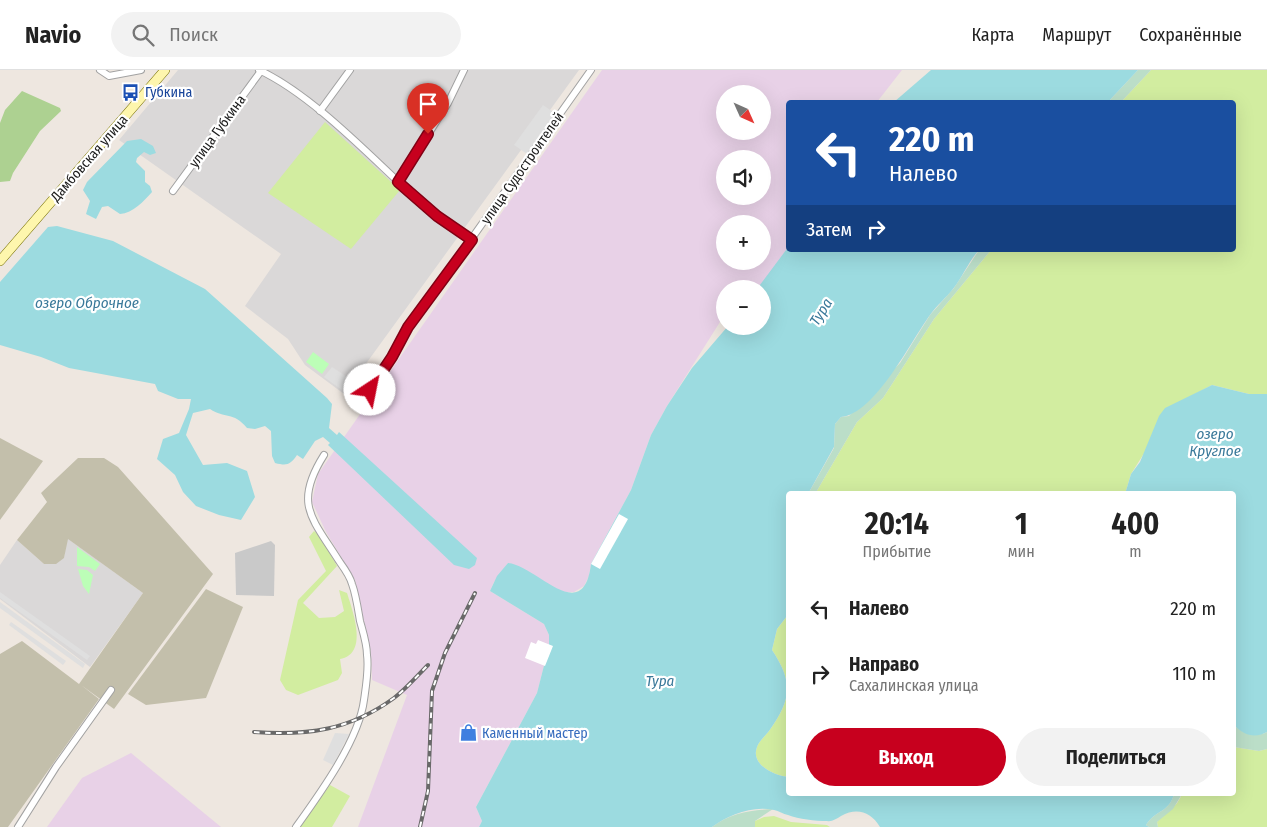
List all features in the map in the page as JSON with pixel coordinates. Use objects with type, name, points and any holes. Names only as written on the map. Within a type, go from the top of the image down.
[{"type":"main road","name":"Дамбовская улица","points":[[0,261],[165,70]]},
{"type":"street","points":[[100,70],[109,76],[141,70]]},
{"type":"street","points":[[320,112],[350,70]]},
{"type":"street","points":[[398,182],[448,102],[464,70]]},
{"type":"street","name":"улица Судостроителей","points":[[370,390],[392,357],[408,327],[472,240],[591,70]]},
{"type":"street","name":"улица Губкина","points":[[173,191],[260,71],[292,88],[437,216],[472,240]]},
{"type":"street","points":[[296,827],[329,780],[359,719],[364,701],[368,655],[352,583],[322,534],[315,526],[308,505],[308,487],[314,470],[324,455]]},
{"type":"street","points":[[18,827],[56,767],[111,690]]},
{"type":"shaded area","points":[[178,70],[579,70],[344,394],[305,365],[288,339],[245,306],[281,254],[119,140]]},
{"type":"shaded area","points":[[602,70],[902,70],[879,100],[786,100],[786,252],[788,252],[768,280],[716,280],[716,328],[651,435],[631,490],[591,564],[589,576],[584,586],[574,592],[563,592],[508,563],[494,582],[490,591],[544,624],[549,635],[549,646],[537,693],[476,807],[482,821],[479,827],[358,827],[407,695],[372,680],[371,653],[355,580],[326,532],[312,502],[318,474]]},
{"type":"shaded area","points":[[543,105],[559,116],[530,156],[514,145]]},
{"type":"shaded area","points":[[332,367],[350,379],[342,390],[324,377]]},
{"type":"shaded area","points":[[0,438],[43,461],[0,520]]},
{"type":"shaded area","points":[[78,458],[104,458],[118,467],[213,574],[114,709],[81,685],[99,699],[8,827],[0,827],[0,654],[22,641],[79,684],[143,593],[68,539],[64,558],[56,564],[44,564],[17,540],[47,502],[41,493]]},
{"type":"shaded area","points":[[67,538],[143,593],[90,667],[0,599],[0,565],[17,540],[44,564],[64,558]]},
{"type":"shaded area","points":[[271,541],[275,545],[274,596],[236,595],[235,553]]},
{"type":"shaded area","points":[[206,589],[243,607],[206,698],[146,705],[128,694]]},
{"type":"shaded area","points":[[0,592],[90,656],[87,660],[0,598]]},
{"type":"shaded area","points":[[0,602],[85,664],[83,668],[0,608]]},
{"type":"shaded area","points":[[11,622],[66,661],[63,665],[9,625]]},
{"type":"shaded area","points":[[335,733],[349,734],[333,765],[323,760]]},
{"type":"shaded area","points":[[131,753],[221,827],[47,827],[82,778]]},
{"type":"green space","points":[[1138,70],[1151,70],[1123,100],[1110,100]]},
{"type":"green space","points":[[1151,70],[1267,70],[1267,394],[1249,394],[1212,385],[1191,396],[1148,447],[1131,474],[1126,491],[817,491],[857,422],[883,398],[934,319],[989,252],[1236,252],[1236,100],[1123,100]]},
{"type":"green space","points":[[22,91],[60,108],[61,111],[40,131],[13,173],[10,181],[0,182],[0,123],[5,110]]},
{"type":"green space","points":[[325,122],[400,190],[351,249],[268,193]]},
{"type":"green space","points":[[978,252],[989,252],[934,319],[883,398],[857,422],[817,491],[810,491],[834,448],[835,424],[841,417],[849,416],[900,363],[930,315],[954,288]]},
{"type":"green space","points":[[313,352],[329,364],[322,374],[306,362]]},
{"type":"green space","points":[[314,531],[320,536],[337,566],[303,603],[319,618],[335,617],[344,611],[339,590],[347,593],[353,611],[357,641],[349,656],[340,659],[342,673],[338,680],[298,695],[286,690],[280,680],[298,600],[326,571],[309,537]]},
{"type":"green space","points":[[77,547],[100,564],[95,571],[89,567],[77,566]]},
{"type":"green space","points":[[78,569],[87,570],[93,575],[89,594],[83,586]]},
{"type":"green space","points":[[786,617],[786,679],[772,650],[777,629]]},
{"type":"green space","points":[[786,696],[786,776],[765,768],[757,759],[756,753],[758,745],[782,710]]},
{"type":"green space","points":[[1236,726],[1254,735],[1267,732],[1267,749],[1259,751],[1236,747]]},
{"type":"green space","points":[[1236,747],[1259,751],[1267,749],[1267,827],[1158,827],[1157,822],[1176,804],[1181,796],[1236,796]]},
{"type":"green space","points":[[330,785],[350,796],[332,827],[299,827]]},
{"type":"green space","points":[[1173,796],[1181,796],[1173,809],[1157,822],[1158,827],[1146,825],[1153,816],[1169,805]]},
{"type":"green space","points":[[773,809],[755,821],[755,827],[712,827],[726,818],[741,813]]},
{"type":"green space","points":[[774,816],[791,822],[827,825],[830,827],[755,827],[755,821],[764,817]]},
{"type":"water","points":[[931,70],[1138,70],[1110,100],[896,100]]},
{"type":"water","points":[[141,139],[153,146],[156,153],[150,155],[144,152],[137,158],[136,162],[145,171],[145,182],[150,186],[152,192],[138,206],[125,213],[120,214],[108,206],[102,207],[96,219],[86,214],[90,201],[83,190],[87,182],[127,141]]},
{"type":"water","name":"озеро Оброчное","points":[[57,226],[113,241],[205,289],[327,398],[332,404],[329,428],[337,435],[339,432],[477,558],[475,565],[469,569],[454,565],[328,445],[330,443],[323,437],[315,441],[303,459],[297,455],[288,464],[275,463],[272,456],[271,431],[265,426],[255,429],[247,428],[237,419],[210,409],[193,413],[186,435],[203,465],[227,463],[247,471],[255,497],[241,520],[219,515],[196,506],[183,492],[175,475],[157,459],[163,439],[179,433],[191,399],[178,399],[158,391],[155,384],[69,368],[41,357],[0,345],[0,282],[48,227]]},
{"type":"water","name":"Тура","points":[[786,250],[786,252],[977,252],[953,289],[930,315],[879,390],[867,403],[854,413],[841,417],[835,424],[834,447],[810,491],[786,491],[786,617],[777,629],[772,650],[784,672],[786,696],[782,710],[758,745],[757,759],[760,764],[771,772],[786,776],[786,796],[1173,796],[1169,805],[1153,816],[1146,825],[1149,827],[880,827],[868,815],[858,812],[847,813],[829,821],[802,819],[776,810],[758,809],[741,812],[712,827],[479,827],[482,821],[476,807],[537,693],[549,646],[549,635],[544,624],[490,591],[497,576],[508,563],[519,566],[557,588],[569,592],[579,591],[586,582],[591,564],[631,490],[651,435],[692,368],[720,335],[771,335],[771,280],[764,280]]},
{"type":"water","name":"озеро Круглое","points":[[1212,385],[1249,394],[1267,394],[1267,732],[1262,734],[1249,735],[1236,726],[1236,491],[1126,491],[1131,474],[1140,462],[1159,416],[1165,408]]},
{"type":"pier","points":[[619,514],[628,519],[600,569],[591,564]]},
{"type":"pier","points":[[538,640],[553,646],[545,666],[525,658],[531,642],[536,644]]},
{"type":"railway","points":[[420,827],[428,791],[432,691],[445,653],[475,593]]},
{"type":"railway","points":[[254,732],[292,733],[345,724],[378,709],[394,698],[428,665]]},
{"type":"place","name":"Губкина","points":[[131,92]]},
{"type":"place","name":"Каменный мастер","points":[[468,733]]},
{"type":"route","points":[[370,390],[392,357],[408,327],[472,240],[437,216],[398,182],[428,134]]}]
